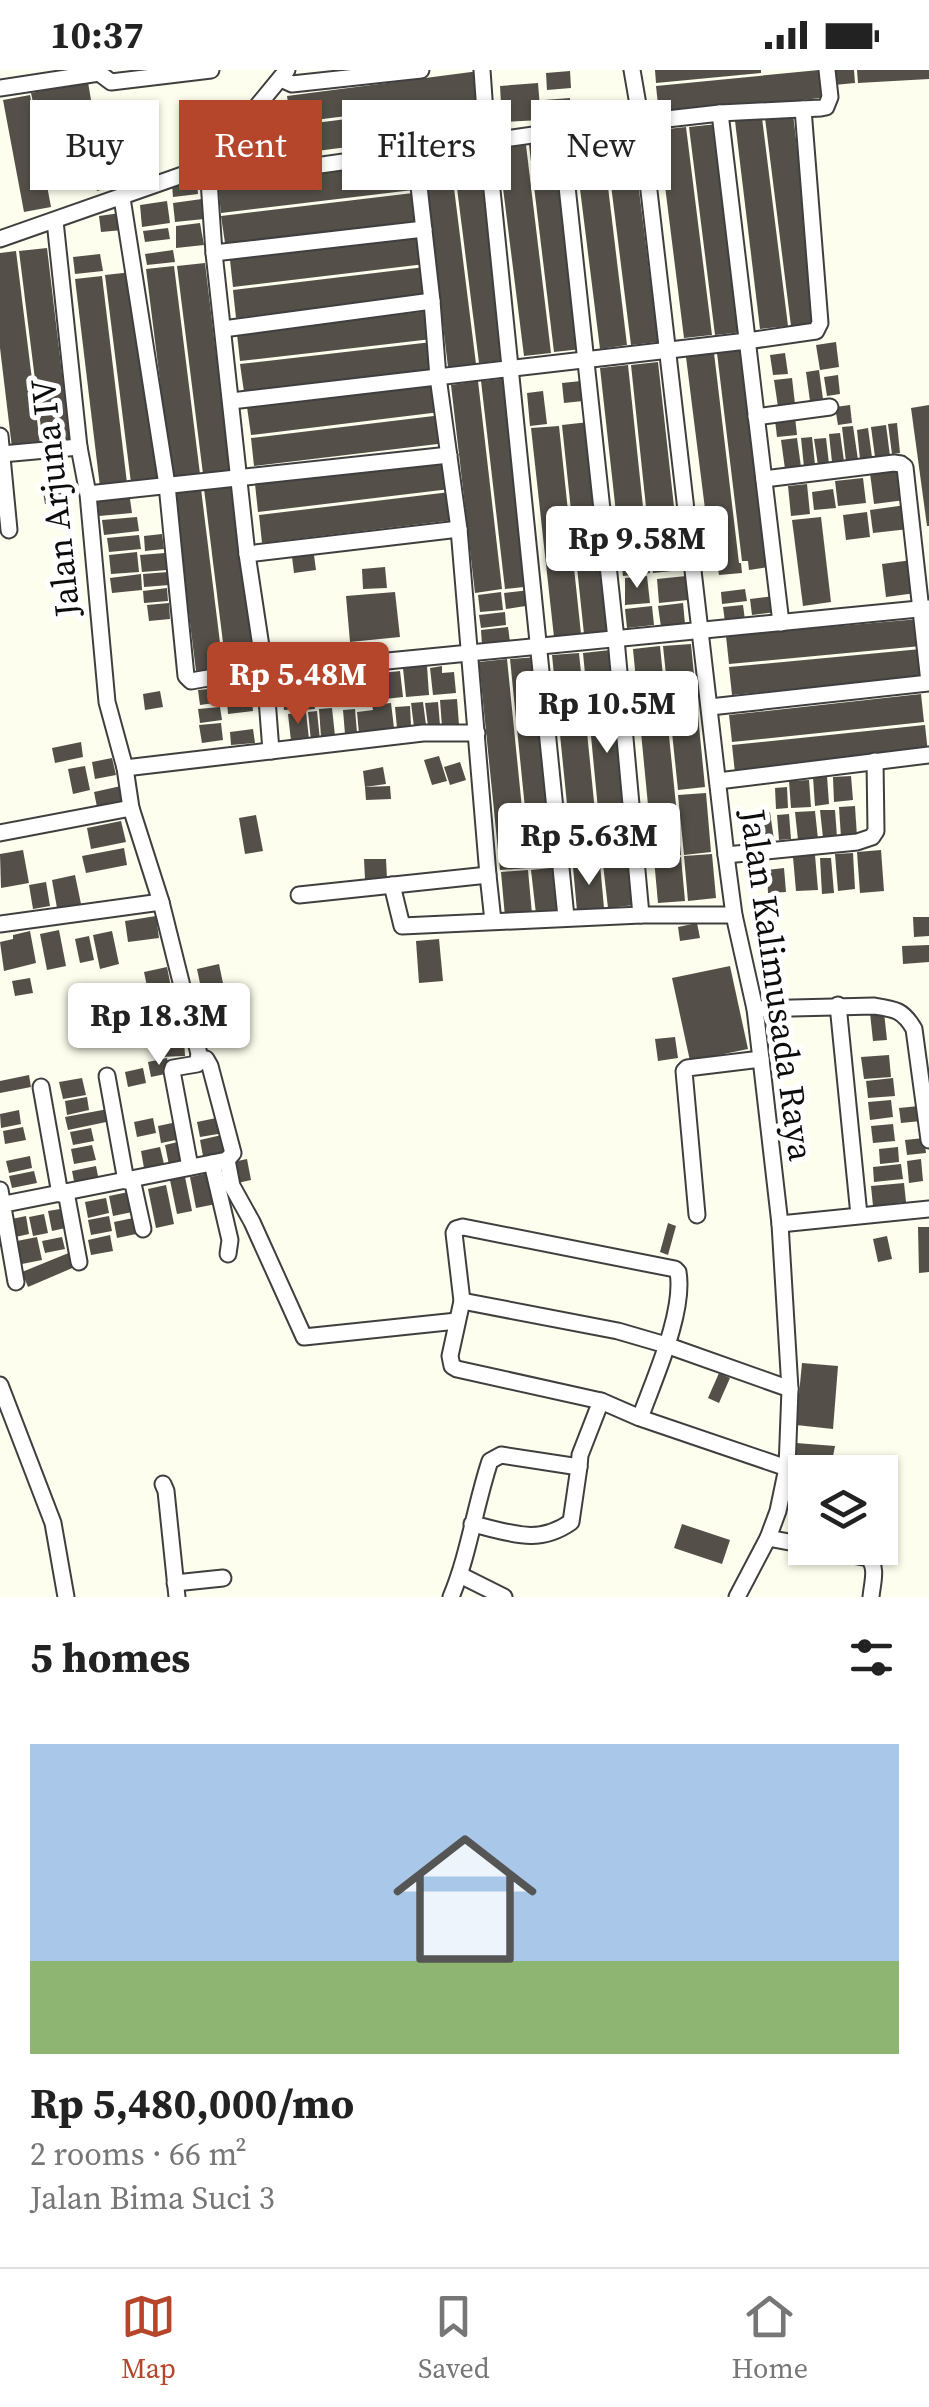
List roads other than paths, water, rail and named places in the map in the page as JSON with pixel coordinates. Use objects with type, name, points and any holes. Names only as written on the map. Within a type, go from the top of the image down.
[{"type":"street","points":[[0,88],[99,72],[112,82],[211,70]]},
{"type":"street","points":[[265,100],[284,75],[292,84],[422,70]]},
{"type":"street","points":[[482,70],[484,100]]},
{"type":"street","name":"Jalan Kalimusada Raya","points":[[632,70],[637,100]]},
{"type":"street","points":[[671,119],[821,108],[830,97],[827,70]]},
{"type":"street","points":[[231,401],[816,331],[820,323],[803,110]]},
{"type":"street","points":[[720,113],[781,623]]},
{"type":"street","points":[[0,239],[179,182]]},
{"type":"street","points":[[209,190],[247,554],[265,673],[270,751]]},
{"type":"street","points":[[420,190],[438,377],[460,529],[493,921]]},
{"type":"street","points":[[492,190],[566,917]]},
{"type":"street","points":[[568,190],[616,639],[640,914]]},
{"type":"street","name":"Jalan Kalimusada Raya","points":[[648,190],[726,855],[754,1008],[780,1224],[790,1389],[778,1510],[737,1597]]},
{"type":"street","points":[[122,198],[167,485],[186,676],[191,680],[243,672]]},
{"type":"street","name":"Jalan Arjuna IV","points":[[55,221],[79,447],[88,494],[107,702],[200,1061],[206,1059],[210,1066],[230,1139],[232,1153],[219,1162]]},
{"type":"street","points":[[214,253],[424,229]]},
{"type":"street","points":[[223,328],[432,302]]},
{"type":"street","points":[[756,417],[830,408]]},
{"type":"street","points":[[0,436],[9,530]]},
{"type":"street","points":[[2,454],[79,447]]},
{"type":"street","points":[[88,494],[450,455]]},
{"type":"street","points":[[710,706],[929,682],[925,609],[905,467],[894,463],[764,479]]},
{"type":"street","points":[[247,554],[460,529]]},
{"type":"street","points":[[265,673],[925,609]]},
{"type":"street","points":[[124,768],[423,733],[477,733]]},
{"type":"street","points":[[718,781],[929,755]]},
{"type":"street","points":[[726,855],[857,842],[872,837],[876,831],[875,761]]},
{"type":"street","points":[[0,834],[132,808]]},
{"type":"street","points":[[299,894],[488,875]]},
{"type":"street","points":[[392,885],[402,926],[640,914],[734,915]]},
{"type":"street","points":[[0,924],[161,902]]},
{"type":"street","points":[[838,1005],[860,1215]]},
{"type":"street","points":[[754,1008],[838,1005],[893,1008],[907,1016],[914,1029],[929,1140]]},
{"type":"street","points":[[697,1215],[684,1071],[761,1059]]},
{"type":"street","points":[[190,1167],[172,1072],[173,1068],[200,1061]]},
{"type":"street","points":[[107,1076],[143,1229]]},
{"type":"street","points":[[41,1087],[79,1262]]},
{"type":"street","points":[[16,1282],[1,1199],[62,1193],[219,1162]]},
{"type":"street","points":[[219,1162],[230,1240],[228,1254]]},
{"type":"street","points":[[219,1162],[252,1222],[304,1337],[457,1321]]},
{"type":"street","points":[[780,1224],[929,1209]]},
{"type":"street","points":[[640,1418],[678,1303],[680,1275],[675,1269],[459,1227],[454,1233],[462,1302],[450,1356],[457,1370],[601,1402],[640,1418],[782,1467]]},
{"type":"street","points":[[462,1302],[618,1331],[790,1389]]},
{"type":"street","points":[[0,1386],[53,1523],[66,1597]]},
{"type":"street","points":[[472,1524],[546,1536],[571,1522],[580,1454],[601,1402]]},
{"type":"street","points":[[450,1597],[460,1576],[490,1460],[501,1455],[579,1466]]},
{"type":"street","points":[[163,1484],[176,1590],[223,1578]]},
{"type":"street","points":[[768,1538],[788,1542]]},
{"type":"street","points":[[871,1597],[873,1565]]},
{"type":"street","points":[[460,1576],[504,1597]]}]
